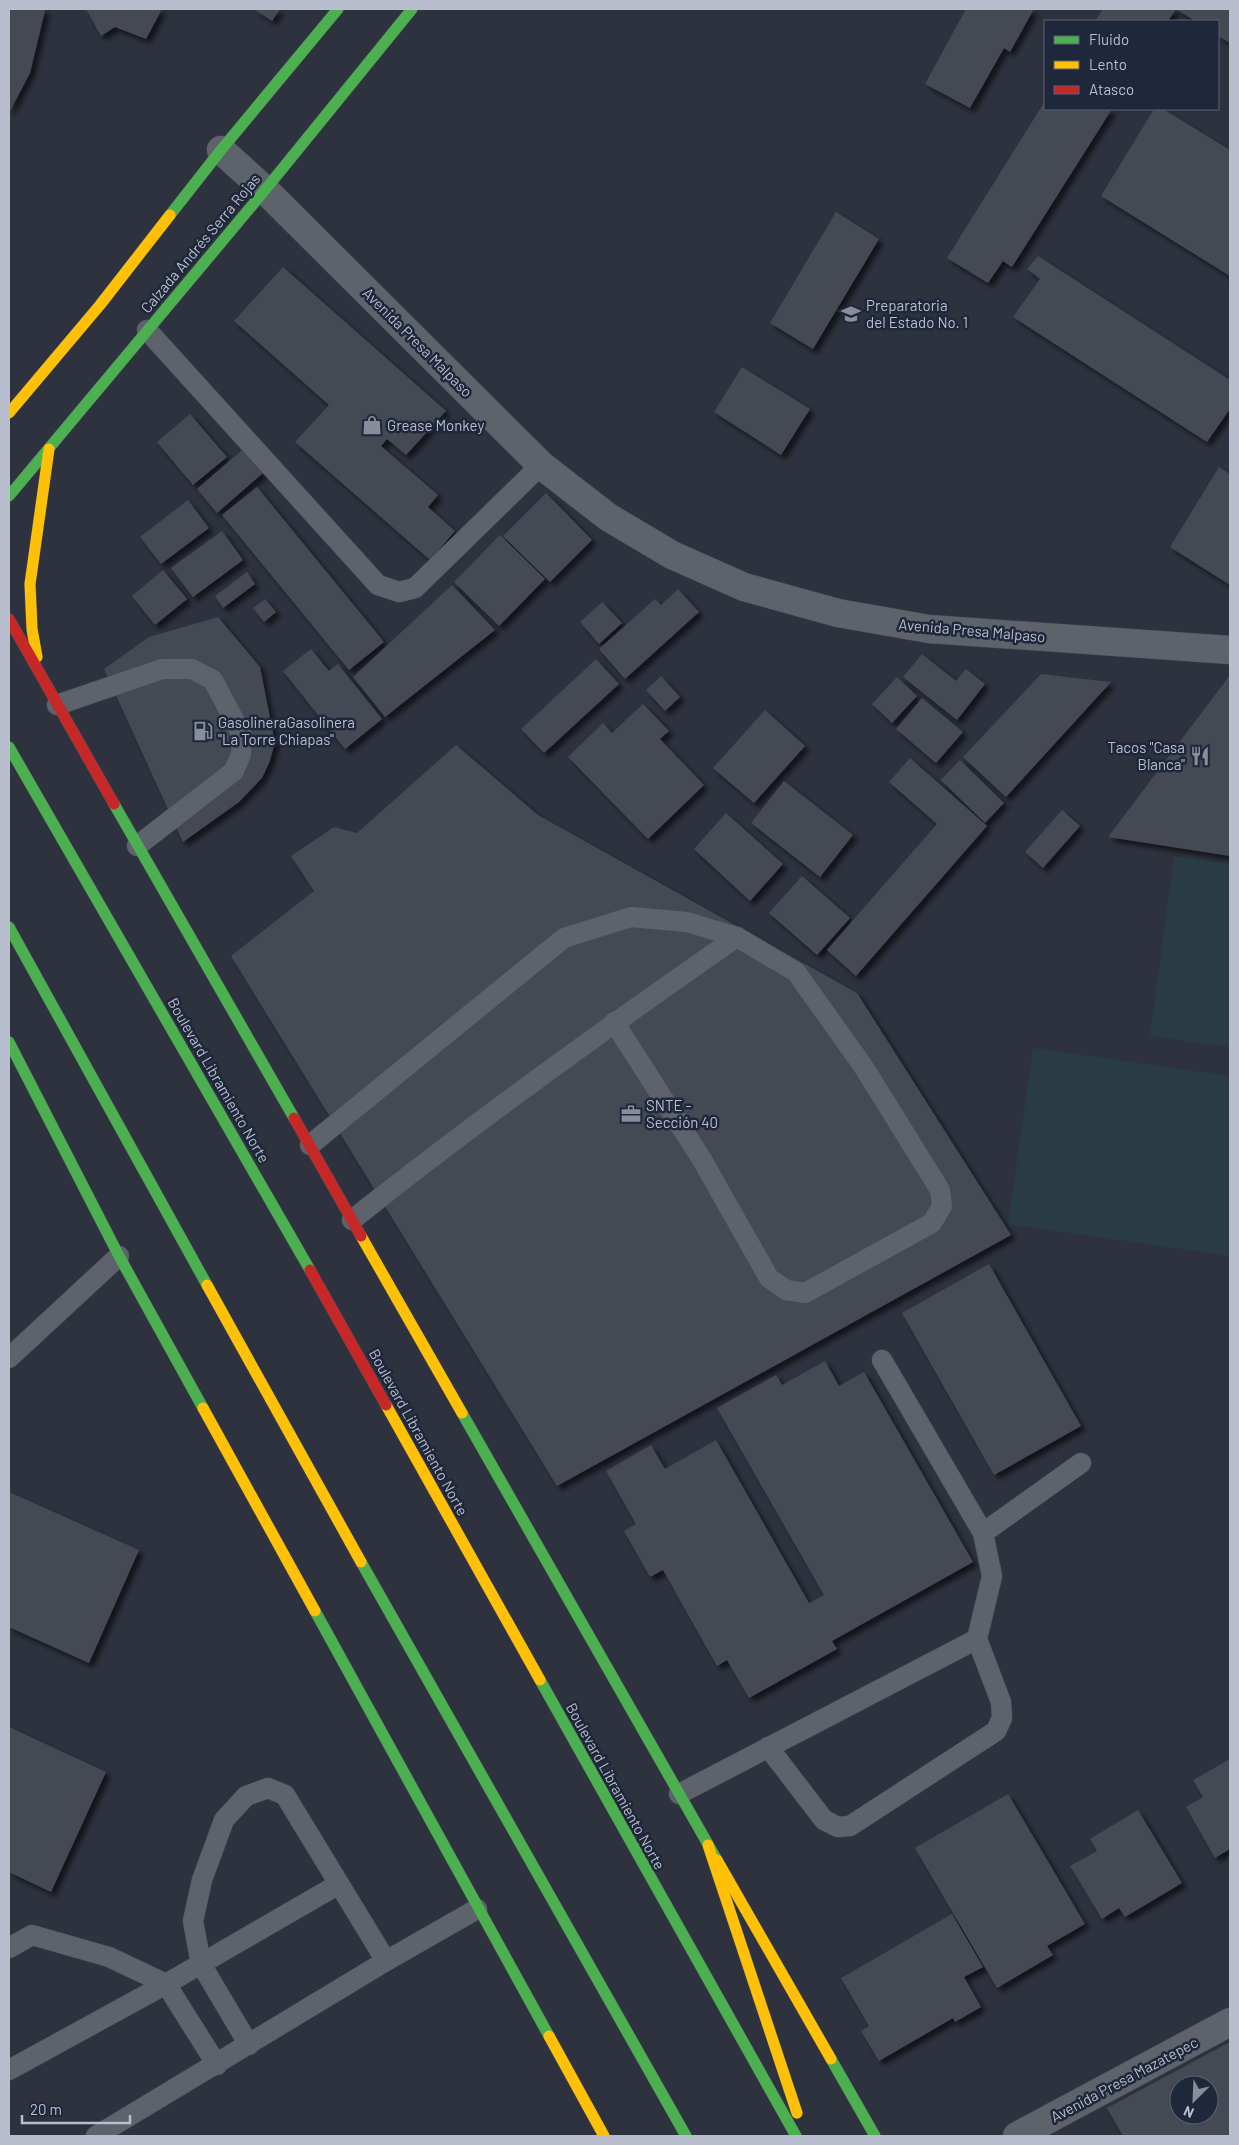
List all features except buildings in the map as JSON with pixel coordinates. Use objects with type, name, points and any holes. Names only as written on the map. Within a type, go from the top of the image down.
[{"type":"main road","points":[[9,413],[100,305],[221,150],[338,9]]},
{"type":"main road","name":"Calzada Andrés Serra Rojas","points":[[9,496],[265,190],[412,9]]},
{"type":"main road","points":[[41,676],[32,629],[30,584],[49,449]]},
{"type":"main road","points":[[9,618],[137,846],[310,1145],[875,2136]]},
{"type":"main road","name":"Boulevard Libramiento Norte","points":[[9,748],[262,1184],[796,2136]]},
{"type":"main road","points":[[9,927],[296,1446],[686,2136]]},
{"type":"main road","points":[[9,1042],[119,1256],[477,1909],[604,2136]]},
{"type":"main road","points":[[708,1845],[805,2136]]},
{"type":"street","name":"Avenida Presa Malpaso","points":[[221,150],[265,190],[541,465],[608,517],[672,556],[744,587],[838,613],[930,629],[1230,650]]},
{"type":"street","name":"Avenida Presa Mazatepec","points":[[1017,2136],[1230,2022]]},
{"type":"lane","points":[[147,330],[378,586],[399,592],[415,588],[541,465]]},
{"type":"lane","points":[[57,705],[162,668],[192,669],[213,680],[242,736],[241,754],[234,771],[137,846]]},
{"type":"lane","points":[[310,1145],[564,938],[631,917],[687,922],[737,937],[796,972],[863,1066],[940,1190],[942,1206],[932,1223],[805,1293],[786,1290],[770,1278],[701,1158],[614,1022]]},
{"type":"lane","points":[[352,1220],[614,1022],[737,937]]},
{"type":"lane","points":[[9,1358],[119,1256]]},
{"type":"lane","points":[[768,1747],[824,1820],[838,1827],[850,1826],[996,1731],[1002,1718],[1001,1702],[976,1639],[992,1576],[983,1533],[882,1360]]},
{"type":"lane","points":[[983,1533],[1081,1463]]},
{"type":"lane","points":[[679,1794],[976,1639]]},
{"type":"lane","points":[[249,2045],[201,1964],[193,1920],[202,1880],[224,1820],[246,1796],[268,1788],[285,1794],[386,1961]]},
{"type":"lane","points":[[9,2070],[166,1984],[339,1884]]},
{"type":"lane","points":[[96,2136],[386,1961],[477,1909]]},
{"type":"lane","points":[[9,1948],[32,1935],[109,1957],[166,1984],[216,2065]]},
{"type":"shaded area","points":[[1174,856],[1230,864],[1230,1047],[1150,1036]]},
{"type":"shaded area","points":[[1033,1048],[1230,1076],[1230,1256],[1008,1224]]},
{"type":"traffic: fast","points":[[170,215],[221,150],[338,9]]},
{"type":"traffic: fast","points":[[9,496],[265,190],[412,9]]},
{"type":"traffic: fast","points":[[9,747],[310,1270]]},
{"type":"traffic: fast","points":[[114,804],[294,1118]]},
{"type":"traffic: fast","points":[[9,927],[207,1285]]},
{"type":"traffic: fast","points":[[9,1042],[119,1256],[203,1408]]},
{"type":"traffic: fast","points":[[462,1413],[717,1860]]},
{"type":"traffic: fast","points":[[361,1562],[686,2136]]},
{"type":"traffic: fast","points":[[315,1611],[549,2036]]},
{"type":"traffic: fast","points":[[540,1680],[796,2136]]},
{"type":"traffic: fast","points":[[831,2059],[875,2136]]},
{"type":"traffic: slow","points":[[9,413],[100,305],[170,215]]},
{"type":"traffic: slow","points":[[37,657],[32,629],[30,584],[49,449]]},
{"type":"traffic: slow","points":[[361,1236],[462,1413]]},
{"type":"traffic: slow","points":[[207,1285],[361,1562]]},
{"type":"traffic: slow","points":[[386,1405],[540,1680]]},
{"type":"traffic: slow","points":[[203,1408],[315,1611]]},
{"type":"traffic: slow","points":[[708,1845],[797,2113]]},
{"type":"traffic: slow","points":[[717,1860],[831,2059]]},
{"type":"traffic: slow","points":[[549,2036],[604,2136]]},
{"type":"traffic: jam","points":[[9,619],[114,804]]},
{"type":"traffic: jam","points":[[294,1118],[361,1236]]},
{"type":"traffic: jam","points":[[310,1270],[386,1405]]},
{"type":"place","name":"Preparatoria del Estado No. 1","points":[[851,314]]},
{"type":"place","name":"Grease Monkey","points":[[372,425]]},
{"type":"place","name":"GasolineraGasolinera \"La Torre Chiapas\"","points":[[203,731]]},
{"type":"place","name":"Tacos \"Casa Blanca\"","points":[[1200,756]]},
{"type":"place","name":"SNTE - Sección 40","points":[[631,1114]]}]
